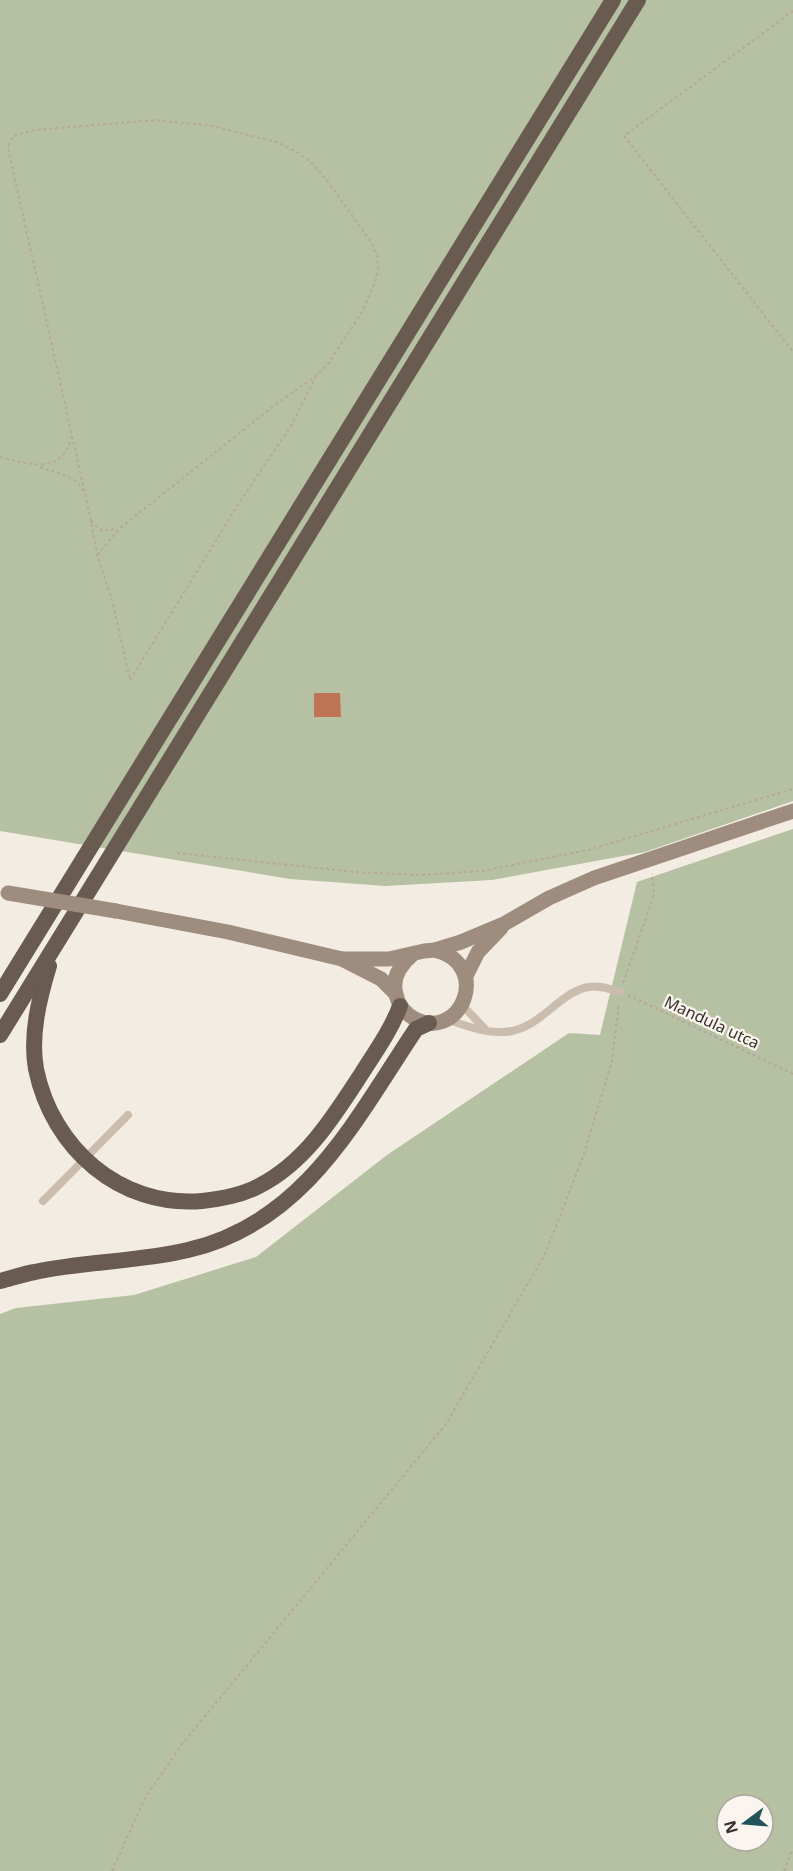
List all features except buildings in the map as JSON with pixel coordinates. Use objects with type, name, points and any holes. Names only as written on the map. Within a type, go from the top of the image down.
[{"type":"highway","points":[[0,994],[613,0]]},
{"type":"highway","points":[[0,1035],[638,0]]},
{"type":"highway","points":[[56,943],[39,1003],[35,1035],[36,1067],[51,1115],[65,1138],[85,1160],[123,1186],[152,1197],[186,1202],[223,1199],[258,1187],[287,1169],[309,1148],[330,1121],[389,1030],[398,1000]]},
{"type":"highway","points":[[0,1281],[36,1272],[190,1250],[230,1236],[273,1213],[307,1183],[337,1148],[416,1029],[429,1023]]},
{"type":"main road","points":[[342,960],[389,959],[435,950],[461,942],[504,924],[549,898],[576,886],[793,811]]},
{"type":"main road","points":[[4,893],[228,932],[342,960],[381,979],[408,1015],[429,1023],[446,1019],[456,1013],[467,991],[466,976],[461,966],[454,958],[435,950]]},
{"type":"main road","points":[[466,976],[478,952],[504,924]]},
{"type":"main road","points":[[398,1000],[395,982],[398,971],[404,961],[413,954]]},
{"type":"lane","points":[[446,1019],[503,1032],[533,1023],[574,992],[588,987],[620,992]]},
{"type":"lane","points":[[462,1005],[487,1030]]},
{"type":"lane","points":[[43,1201],[128,1115]]},
{"type":"path","points":[[793,10],[624,136],[793,352]]},
{"type":"path","points":[[97,555],[120,528],[275,405],[317,375],[328,364],[362,312],[375,283],[378,270],[377,255],[371,242],[311,162],[277,142],[201,124],[156,120],[35,130],[13,136],[8,148],[73,435],[97,555],[112,600],[130,681],[242,500],[291,426],[317,375]]},
{"type":"path","points":[[38,465],[57,461],[68,448],[73,435]]},
{"type":"path","points":[[0,457],[38,465],[58,475],[73,478],[85,493]]},
{"type":"path","points":[[91,521],[102,531],[120,528]]},
{"type":"path","points":[[177,853],[356,872],[420,875],[482,871],[588,850],[793,789]]},
{"type":"path","points":[[112,1871],[145,1798],[182,1744],[446,1424],[545,1254],[584,1157],[612,1061],[620,992],[654,892],[648,860]]},
{"type":"path","name":"Mandula utca","points":[[620,992],[793,1074]]},
{"type":"path","points":[[784,1871],[793,1849]]},
{"type":"green space","points":[[0,0],[793,0],[793,801],[645,852],[492,880],[385,886],[290,879],[0,831]]},
{"type":"green space","points":[[793,829],[793,1871],[0,1871],[0,1314],[16,1308],[134,1295],[256,1257],[387,1155],[569,1033],[600,1035],[637,882]]}]
